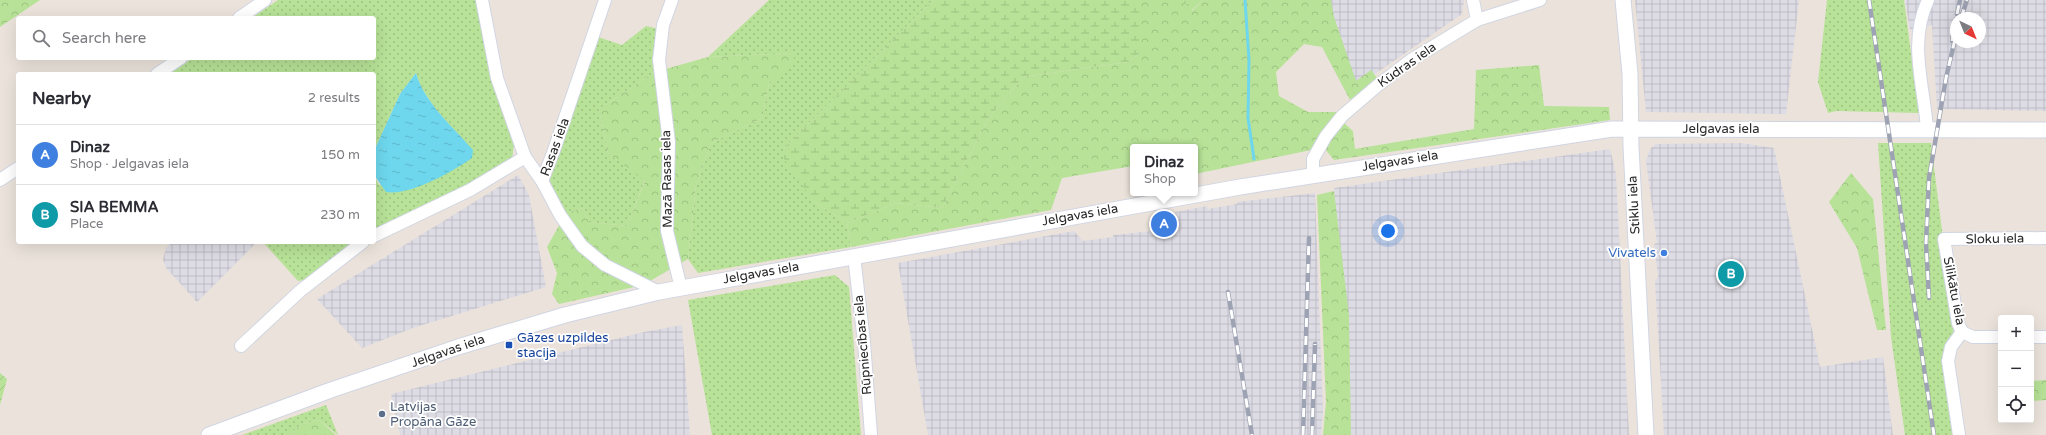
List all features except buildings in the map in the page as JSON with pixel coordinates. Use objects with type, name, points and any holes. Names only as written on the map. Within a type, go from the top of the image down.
[{"type":"street","points":[[242,16],[265,0]]},
{"type":"street","points":[[482,0],[497,78],[524,157],[542,181]]},
{"type":"street","name":"Rasas iela","points":[[605,0],[542,181],[560,215],[582,246],[605,265],[659,292]]},
{"type":"street","name":"Mazā Rasas iela","points":[[672,0],[663,25],[658,60],[669,142],[667,231],[682,288]]},
{"type":"street","points":[[1473,0],[1478,20]]},
{"type":"street","name":"Kūdras iela","points":[[1313,174],[1313,159],[1326,136],[1342,116],[1410,60],[1478,20],[1540,0]]},
{"type":"street","name":"Stiklu iela","points":[[1624,0],[1630,74],[1631,129],[1646,435]]},
{"type":"street","points":[[1927,129],[1918,62],[1917,40],[1919,23],[1928,0]]},
{"type":"street","points":[[160,72],[178,60]]},
{"type":"street","name":"Jelgavas iela","points":[[1198,195],[1313,174],[1612,129],[2046,130]]},
{"type":"street","points":[[376,235],[470,190],[524,157]]},
{"type":"street","points":[[0,180],[16,169]]},
{"type":"street","name":"Jelgavas iela","points":[[209,435],[331,390],[458,347],[565,315],[659,292],[1190,196]]},
{"type":"street","name":"Sloku iela","points":[[1944,239],[2046,238]]},
{"type":"street","name":"Silikātu iela","points":[[1944,239],[1958,322],[1962,332],[1951,347],[1948,361],[1959,435]]},
{"type":"street","points":[[241,346],[300,291],[361,244]]},
{"type":"street","name":"Rūpniecības iela","points":[[854,256],[864,342],[871,435]]},
{"type":"street","points":[[1962,332],[1973,337],[1998,337]]},
{"type":"street","points":[[2034,337],[2046,337]]},
{"type":"shaded area","points":[[1328,0],[1464,0],[1462,14],[1356,87]]},
{"type":"shaded area","points":[[1635,0],[1799,0],[1786,114],[1646,112]]},
{"type":"shaded area","points":[[1905,0],[2046,0],[2046,111],[1937,109],[1932,25],[1910,30]]},
{"type":"shaded area","points":[[1741,143],[1774,148],[1820,367],[1883,357],[1893,435],[1664,435],[1655,281],[1658,277],[1654,244],[1657,243],[1646,161],[1650,149],[1656,144]]},
{"type":"shaded area","points":[[1610,149],[1616,174],[1629,435],[1325,435],[1334,188]]},
{"type":"shaded area","points":[[518,175],[529,195],[546,287],[413,328],[362,348],[317,299]]},
{"type":"shaded area","points":[[1315,193],[1323,412],[1321,435],[928,435],[898,263],[1074,231],[1083,241],[1113,237],[1113,235],[1152,231],[1153,235],[1179,230],[1175,212],[1207,206],[1208,209],[1237,204],[1237,202]]},
{"type":"shaded area","points":[[170,244],[255,244],[197,302],[166,268],[163,259],[166,248]]},
{"type":"shaded area","points":[[682,325],[690,435],[400,435],[391,394],[644,332]]},
{"type":"green space","points":[[0,0],[40,0],[16,16],[0,27]]},
{"type":"green space","points":[[278,0],[477,0],[514,143],[512,161],[376,231],[376,179],[379,185],[472,150],[432,104],[425,94],[416,73],[400,94],[376,147],[376,72],[172,72],[190,60],[376,60],[376,16],[255,16]]},
{"type":"green space","points":[[769,0],[933,0],[784,148],[814,202],[847,223],[851,247],[698,273],[688,259],[696,186],[711,143],[762,118],[769,83],[793,53],[708,57]]},
{"type":"green space","points":[[933,0],[1140,0],[1139,54],[1128,62],[1023,77],[988,119],[942,208],[896,203],[847,223],[814,202],[784,159],[784,148]]},
{"type":"green space","points":[[1139,0],[1183,0],[1192,11],[1203,0],[1331,0],[1334,17],[1356,81],[1371,70],[1377,78],[1350,100],[1322,47],[1304,44],[1276,72],[1279,96],[1308,112],[1340,112],[1311,150],[1198,173],[1198,144],[1130,144],[1130,167],[1062,178],[1051,210],[851,247],[847,223],[896,203],[942,208],[988,119],[1023,77],[1128,62],[1139,54]]},
{"type":"green space","points":[[1183,0],[1203,0],[1191,11]]},
{"type":"green space","points":[[1827,0],[1904,0],[1919,113],[1836,111],[1828,113],[1818,82]]},
{"type":"green space","points":[[646,26],[659,29],[655,72],[599,109],[608,153],[645,180],[627,226],[589,222],[583,208],[566,213],[551,188],[550,178],[598,37],[622,45]]},
{"type":"green space","points":[[793,53],[795,64],[769,83],[762,118],[711,143],[696,186],[688,259],[643,285],[559,304],[552,294],[557,273],[547,247],[566,213],[583,208],[589,222],[627,226],[645,181],[608,153],[599,109],[655,72],[708,57]]},
{"type":"green space","points":[[1539,65],[1544,106],[1609,107],[1610,120],[1334,160],[1325,149],[1344,123],[1353,131],[1355,149],[1474,129],[1476,70]]},
{"type":"green space","points":[[1878,143],[1931,143],[1954,326],[1952,339],[1956,435],[1905,435],[1891,337]]},
{"type":"green space","points":[[1851,173],[1873,199],[1886,330],[1877,330],[1857,248],[1829,202]]},
{"type":"green space","points":[[1334,191],[1349,315],[1351,435],[1323,435],[1326,402],[1317,195]]},
{"type":"green space","points":[[265,244],[356,244],[308,279],[298,281]]},
{"type":"green space","points":[[835,275],[849,287],[861,435],[712,435],[688,300]]},
{"type":"green space","points":[[0,373],[7,379],[0,405]]},
{"type":"green space","points":[[2046,380],[2046,400],[2034,401],[2034,381]]},
{"type":"green space","points":[[326,405],[338,435],[319,420],[302,424],[288,435],[242,435]]},
{"type":"green space","points":[[319,420],[336,435],[288,435],[302,424]]},
{"type":"water","points":[[416,73],[425,94],[432,104],[473,150],[472,158],[454,170],[418,187],[396,192],[386,192],[376,178],[376,147],[400,94]]},
{"type":"waterway","points":[[1245,0],[1249,60],[1248,118],[1254,159]]},
{"type":"railway","points":[[1869,0],[1934,435]]},
{"type":"railway","points":[[1957,12],[1960,0]]},
{"type":"railway","points":[[1963,12],[1967,0]]},
{"type":"railway","points":[[1929,298],[1926,243],[1929,178],[1946,78],[1953,48]]},
{"type":"railway","points":[[1303,435],[1309,238]]},
{"type":"railway","points":[[1228,292],[1252,435]]},
{"type":"railway","points":[[1312,435],[1315,344]]},
{"type":"place","name":"Dinaz","points":[[1164,224]]},
{"type":"place","name":"Vivatels","points":[[1664,253]]},
{"type":"place","name":"SIA BEMMA","points":[[1731,274]]},
{"type":"place","name":"Gāzes uzpildes stacija","points":[[509,345]]},
{"type":"place","name":"Latvijas Propāna Gāze","points":[[382,414]]}]
